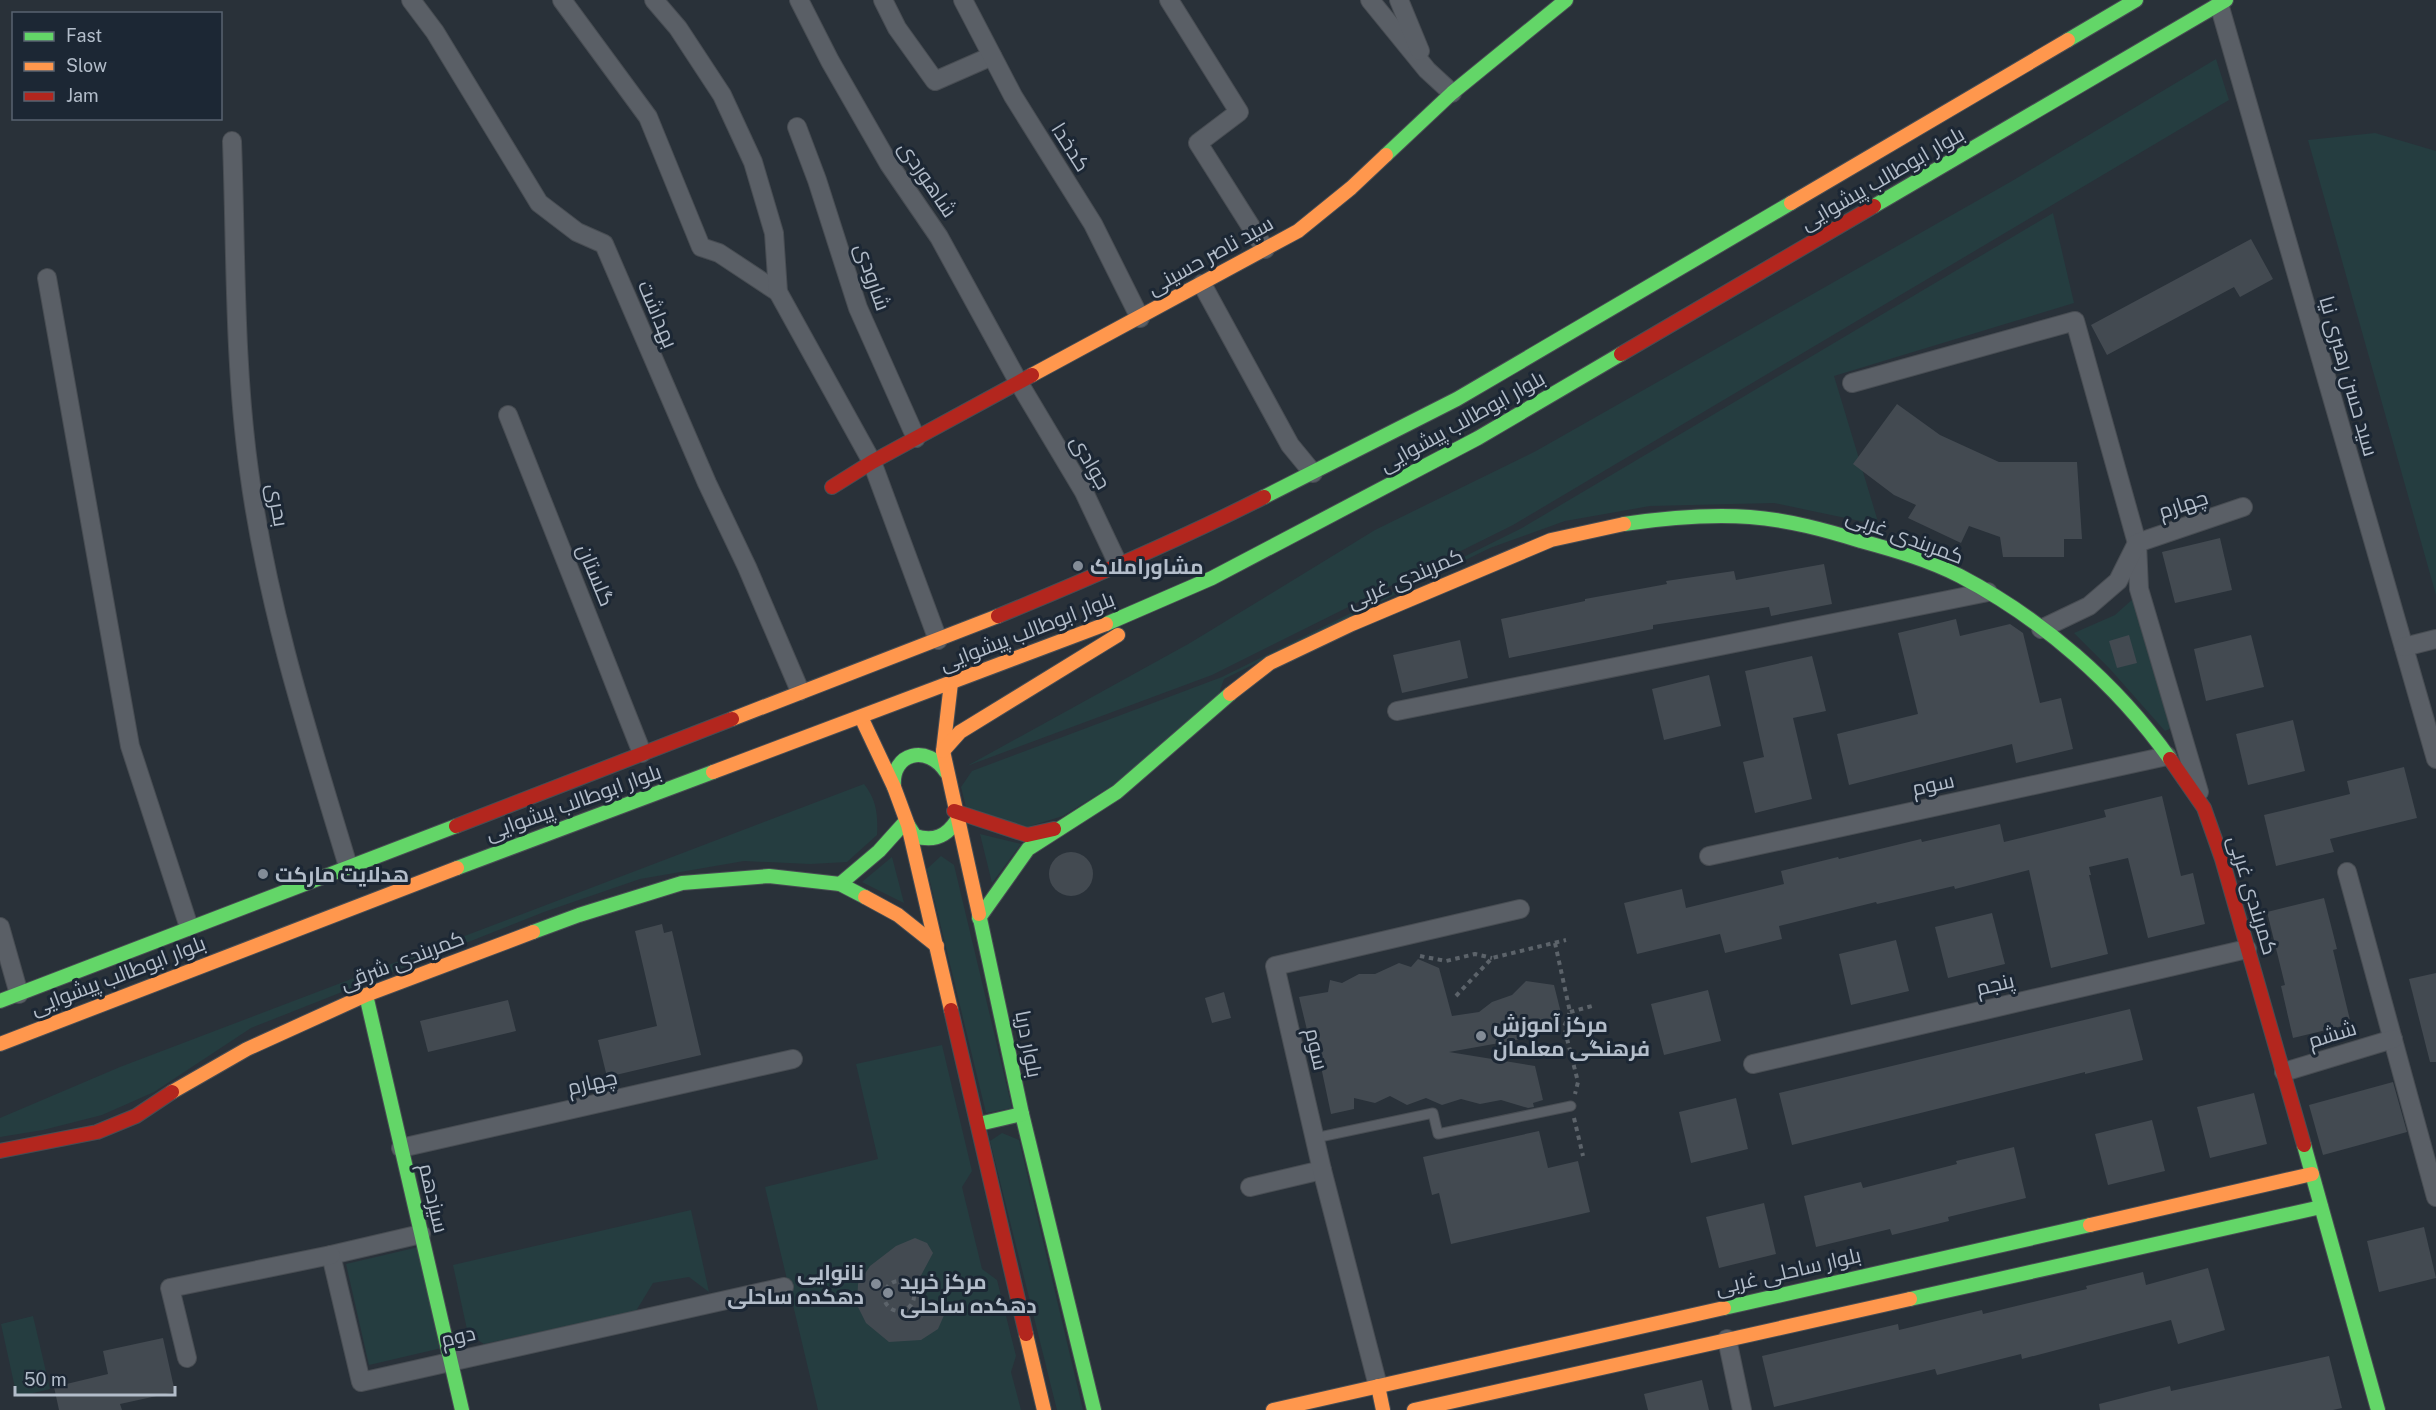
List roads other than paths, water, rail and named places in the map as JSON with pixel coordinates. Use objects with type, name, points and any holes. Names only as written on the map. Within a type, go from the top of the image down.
[{"type":"main road","name":"سید ناصر حسینی","points":[[832,487],[872,462],[1298,231],[1352,188],[1452,93],[1566,0]]},
{"type":"main road","name":"بلوار ابوطالب پیشوایی","points":[[0,1001],[800,691],[938,640],[1191,534],[1457,399],[2136,0]]},
{"type":"main road","name":"بلوار ابوطالب پیشوایی","points":[[0,1044],[358,894],[861,717],[1126,616],[1221,573],[1335,515],[1488,432],[2222,2]]},
{"type":"main road","name":"کمربندی غربی","points":[[979,918],[1028,849],[1118,792],[1229,695],[1270,663],[1352,624],[1551,540],[1606,527],[1673,517],[1750,517],[1813,526],[1906,554],[1958,575],[2013,607],[2087,664],[2147,728],[2204,808],[2222,860],[2284,1072],[2378,1410]]},
{"type":"main road","points":[[943,751],[960,732],[1221,573]]},
{"type":"main road","name":"بلوار دریا","points":[[951,683],[943,751],[946,772],[1002,1014],[1022,1114],[1094,1410]]},
{"type":"main road","points":[[861,717],[894,787],[907,823],[1044,1410]]},
{"type":"main road","points":[[894,787],[892,778],[894,769],[909,756],[918,754],[936,759],[943,765],[946,772]]},
{"type":"main road","points":[[907,823],[915,836],[930,840],[940,838],[947,833],[956,815],[1027,835],[1064,827]]},
{"type":"main road","points":[[907,823],[879,851],[840,884],[898,915],[937,946]]},
{"type":"main road","points":[[348,866],[358,894]]},
{"type":"main road","name":"کمربندی شرقی","points":[[0,1151],[97,1132],[136,1116],[190,1080],[247,1049],[366,995],[579,915],[681,883],[769,876],[840,884]]},
{"type":"main road","name":"سیزدهم","points":[[366,995],[462,1410]]},
{"type":"main road","points":[[978,1124],[1022,1114]]},
{"type":"main road","name":"بلوار ساحلی غربی","points":[[1273,1410],[2312,1174]]},
{"type":"main road","points":[[1414,1410],[2321,1207]]},
{"type":"main road","points":[[1378,1386],[1383,1410]]},
{"type":"street","name":"بهداشت","points":[[411,0],[435,32],[539,203],[577,232],[604,244],[702,472],[747,567],[800,691]]},
{"type":"street","points":[[562,0],[648,117],[701,247],[719,253],[778,292]]},
{"type":"street","points":[[654,0],[678,28],[722,95],[753,162],[774,233],[778,292],[872,462],[938,640]]},
{"type":"street","name":"شاهوردی","points":[[799,0],[830,61],[889,164],[939,237],[1019,383]]},
{"type":"street","points":[[883,0],[897,28],[935,81],[992,56]]},
{"type":"street","name":"کدخدا","points":[[963,0],[1013,96],[1093,224],[1140,318]]},
{"type":"street","points":[[1169,0],[1239,112],[1198,142],[1265,249]]},
{"type":"street","points":[[1370,0],[1427,70],[1452,93]]},
{"type":"street","points":[[1399,0],[1427,70]]},
{"type":"street","name":"سید حسن رهبری نیا","points":[[2222,2],[2436,759]]},
{"type":"street","name":"شارودی","points":[[797,127],[817,180],[858,308],[916,438]]},
{"type":"street","name":"بحری","points":[[232,141],[241,382],[249,471],[269,588],[310,740],[348,866]]},
{"type":"street","points":[[47,278],[130,746],[189,927]]},
{"type":"street","points":[[1202,284],[1290,445],[1313,473]]},
{"type":"street","points":[[1852,383],[2076,321],[2137,543],[2139,589],[2204,808]]},
{"type":"street","name":"جوادی","points":[[1019,383],[1084,492],[1119,566]]},
{"type":"street","name":"گلستان","points":[[508,415],[642,753]]},
{"type":"street","name":"چهارم","points":[[2137,543],[2243,507]]},
{"type":"street","points":[[2041,628],[2089,606],[2118,581],[2137,543]]},
{"type":"street","points":[[1397,711],[1988,592]]},
{"type":"street","points":[[2404,647],[2436,639]]},
{"type":"street","name":"سوم","points":[[1709,856],[2167,756]]},
{"type":"street","points":[[2348,872],[2436,1197]]},
{"type":"street","name":"سوم","points":[[1378,1386],[1322,1170],[1275,966],[1520,909]]},
{"type":"street","points":[[0,927],[20,994]]},
{"type":"street","name":"پنجم","points":[[1753,1064],[2247,949]]},
{"type":"street","name":"ششم","points":[[2284,1072],[2393,1039]]},
{"type":"street","name":"چهارم","points":[[401,1148],[793,1059]]},
{"type":"street","points":[[1250,1187],[1322,1170]]},
{"type":"street","points":[[187,1358],[170,1288],[421,1234]]},
{"type":"street","name":"دوم","points":[[331,1255],[361,1382],[784,1287]]},
{"type":"street","points":[[1727,1339],[1742,1410]]},
{"type":"lane","points":[[1315,1138],[1433,1113],[1438,1134],[1571,1106]]},
{"type":"place","name":"مشاوراملاک","points":[[1078,566]]},
{"type":"place","name":"هدلایت مارکت","points":[[263,874]]},
{"type":"place","name":"مرکز آموزش فرهنگی معلمان","points":[[1481,1036]]},
{"type":"place","name":"نانوایی دهکده ساحلی","points":[[876,1284]]},
{"type":"place","name":"مرکز خرید دهکده ساحلی","points":[[888,1293]]}]
